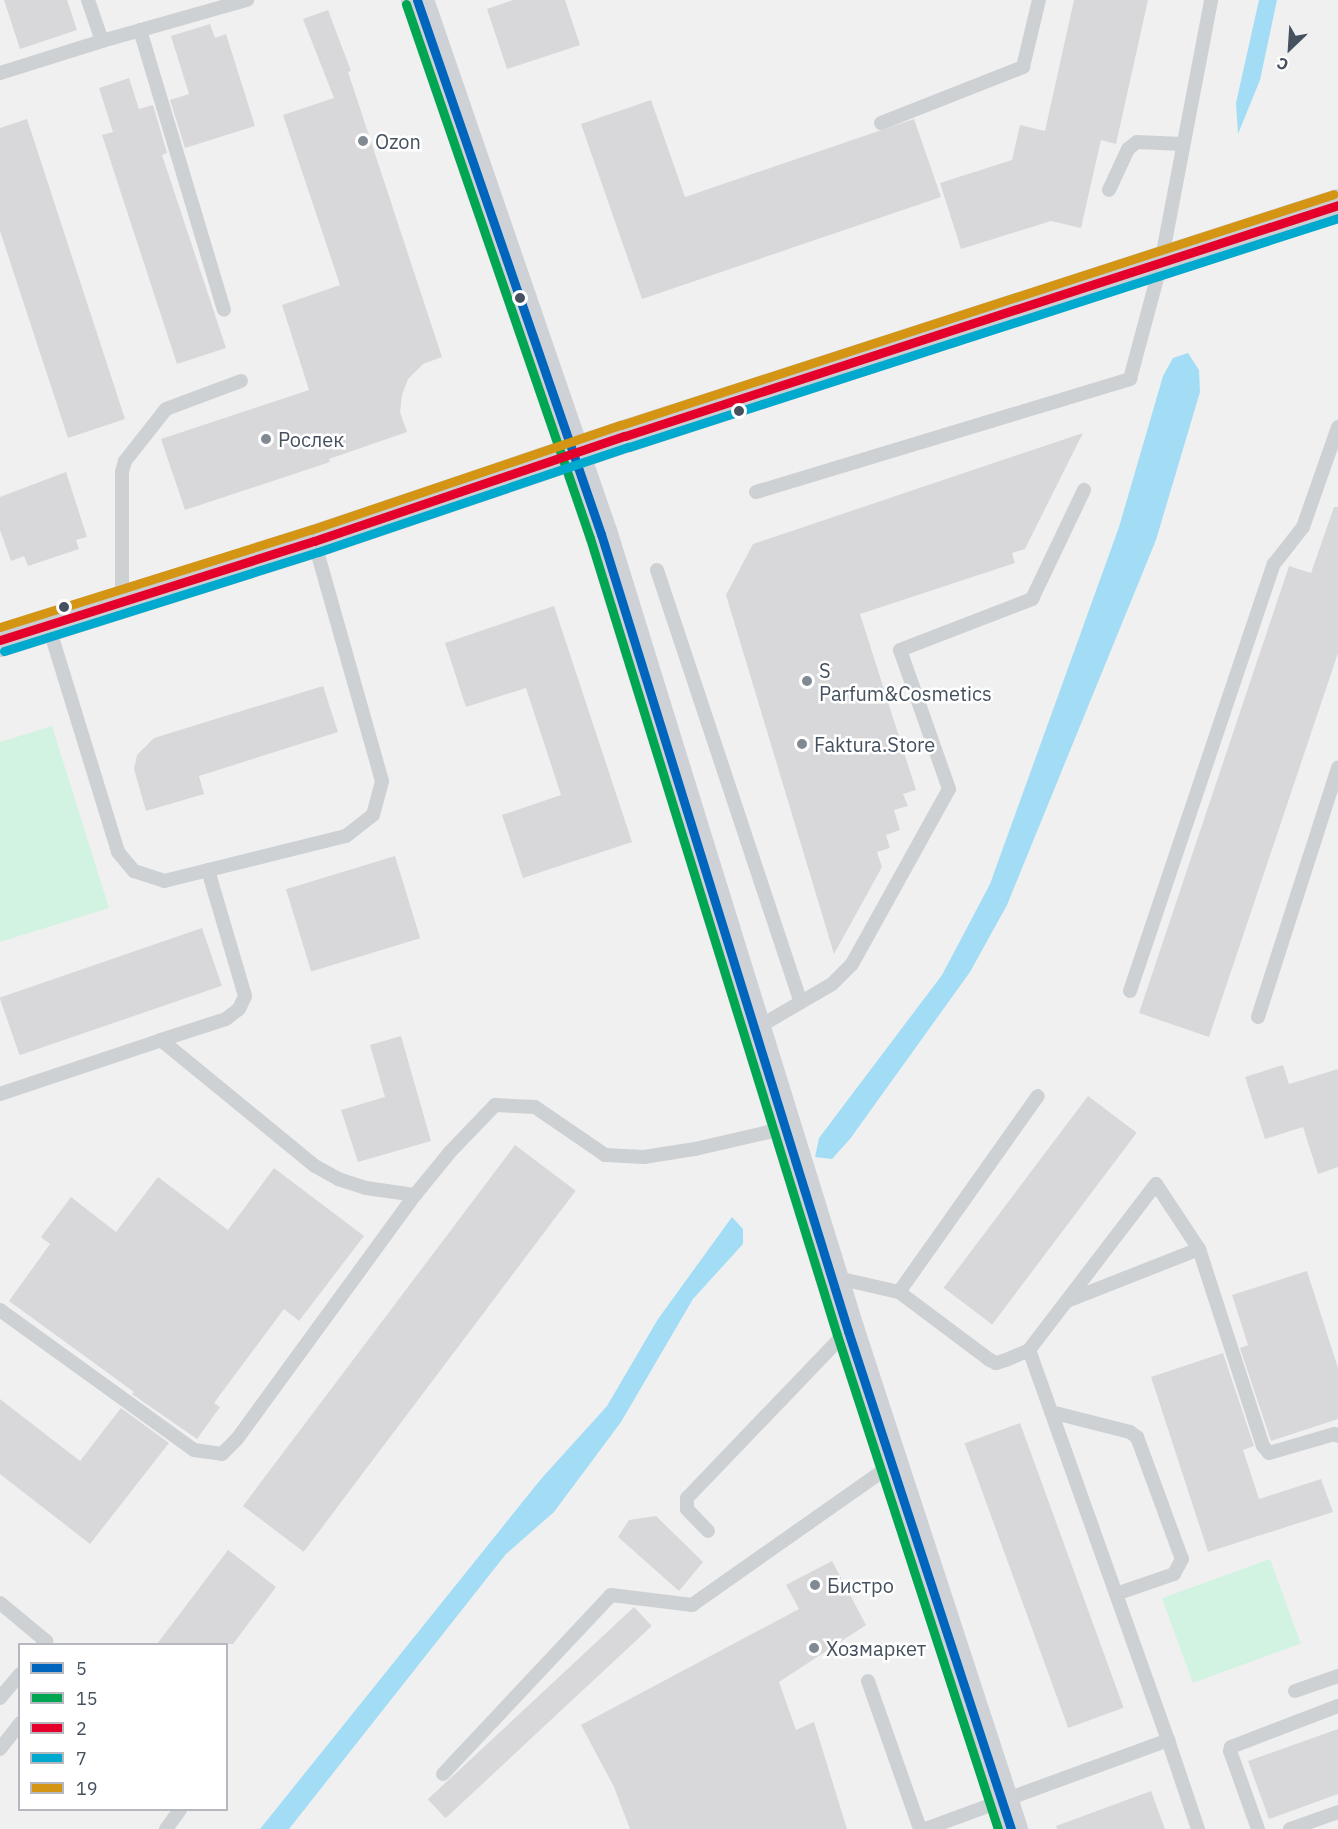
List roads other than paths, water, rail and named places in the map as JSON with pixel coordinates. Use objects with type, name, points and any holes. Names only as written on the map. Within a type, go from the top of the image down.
[{"type":"main road","points":[[0,640],[314,541],[572,454],[1338,205]]},
{"type":"street","points":[[417,0],[601,534],[848,1331],[1007,1815]]},
{"type":"lane","points":[[88,0],[102,41]]},
{"type":"lane","points":[[881,123],[1023,67],[1039,0]]},
{"type":"lane","points":[[756,492],[1130,379],[1161,263],[1211,0]]},
{"type":"lane","points":[[0,73],[242,1]]},
{"type":"lane","points":[[140,30],[224,310]]},
{"type":"lane","points":[[1109,190],[1128,149],[1137,142],[1184,144]]},
{"type":"lane","points":[[122,601],[122,472],[125,461],[166,409],[242,381]]},
{"type":"lane","points":[[1130,991],[1274,564],[1303,527],[1338,427]]},
{"type":"lane","points":[[755,1029],[832,984],[852,964],[950,789],[900,650],[1032,599],[1084,490]]},
{"type":"lane","points":[[48,624],[118,852],[134,871],[164,881],[346,836],[374,814],[382,781],[314,541]]},
{"type":"lane","points":[[657,570],[801,1002]]},
{"type":"lane","points":[[1258,1017],[1338,768]]},
{"type":"lane","points":[[0,1094],[226,1019],[239,1009],[245,996],[208,870]]},
{"type":"lane","points":[[161,1041],[315,1166],[338,1179],[366,1188],[415,1195]]},
{"type":"lane","points":[[899,1292],[1038,1096]]},
{"type":"lane","points":[[0,1310],[194,1450],[222,1454],[244,1430],[415,1195],[450,1152],[495,1105],[535,1107],[605,1155],[644,1157],[695,1149],[786,1128]]},
{"type":"lane","points":[[833,1277],[899,1292],[996,1362],[1029,1350],[1156,1184],[1199,1249],[1263,1446],[1269,1453],[1334,1434],[1338,1436]]},
{"type":"lane","points":[[1065,1302],[1199,1249]]},
{"type":"lane","points":[[708,1531],[687,1509],[687,1498],[848,1331]]},
{"type":"lane","points":[[1029,1350],[1198,1829]]},
{"type":"lane","points":[[1051,1413],[1130,1432],[1137,1437],[1182,1559],[1174,1574],[1116,1594]]},
{"type":"lane","points":[[443,1774],[611,1596],[692,1605],[891,1465]]},
{"type":"lane","points":[[0,1603],[46,1641],[44,1643]]},
{"type":"lane","points":[[0,1698],[18,1676]]},
{"type":"lane","points":[[1295,1691],[1338,1676]]},
{"type":"lane","points":[[868,1681],[920,1829],[1007,1815],[1168,1740]]},
{"type":"lane","points":[[1258,1829],[1230,1751],[1232,1747],[1234,1744],[1338,1706]]},
{"type":"lane","points":[[0,1749],[18,1725]]},
{"type":"lane","points":[[166,1829],[179,1811]]},
{"type":"lane","points":[[1290,1829],[1338,1812]]},
{"type":"water","points":[[1259,0],[1277,0],[1260,80],[1238,134],[1236,103]]},
{"type":"water","points":[[1188,353],[1199,370],[1200,392],[1156,540],[1007,905],[970,972],[850,1139],[832,1159],[815,1157],[819,1138],[942,975],[990,884],[1119,527],[1163,376],[1173,358]]},
{"type":"water","points":[[732,1217],[743,1229],[743,1244],[693,1299],[621,1422],[554,1512],[506,1554],[289,1829],[260,1829],[541,1479],[607,1406],[658,1319]]},
{"type":"place","name":"Ozon","points":[[363,141]]},
{"type":"place","name":"Рослек","points":[[266,439]]},
{"type":"place","name":"S Parfum&Cosmetics","points":[[807,681]]},
{"type":"place","name":"Faktura.Store","points":[[802,744]]},
{"type":"place","name":"Бистро","points":[[815,1585]]},
{"type":"place","name":"Хозмаркет","points":[[814,1648]]}]
